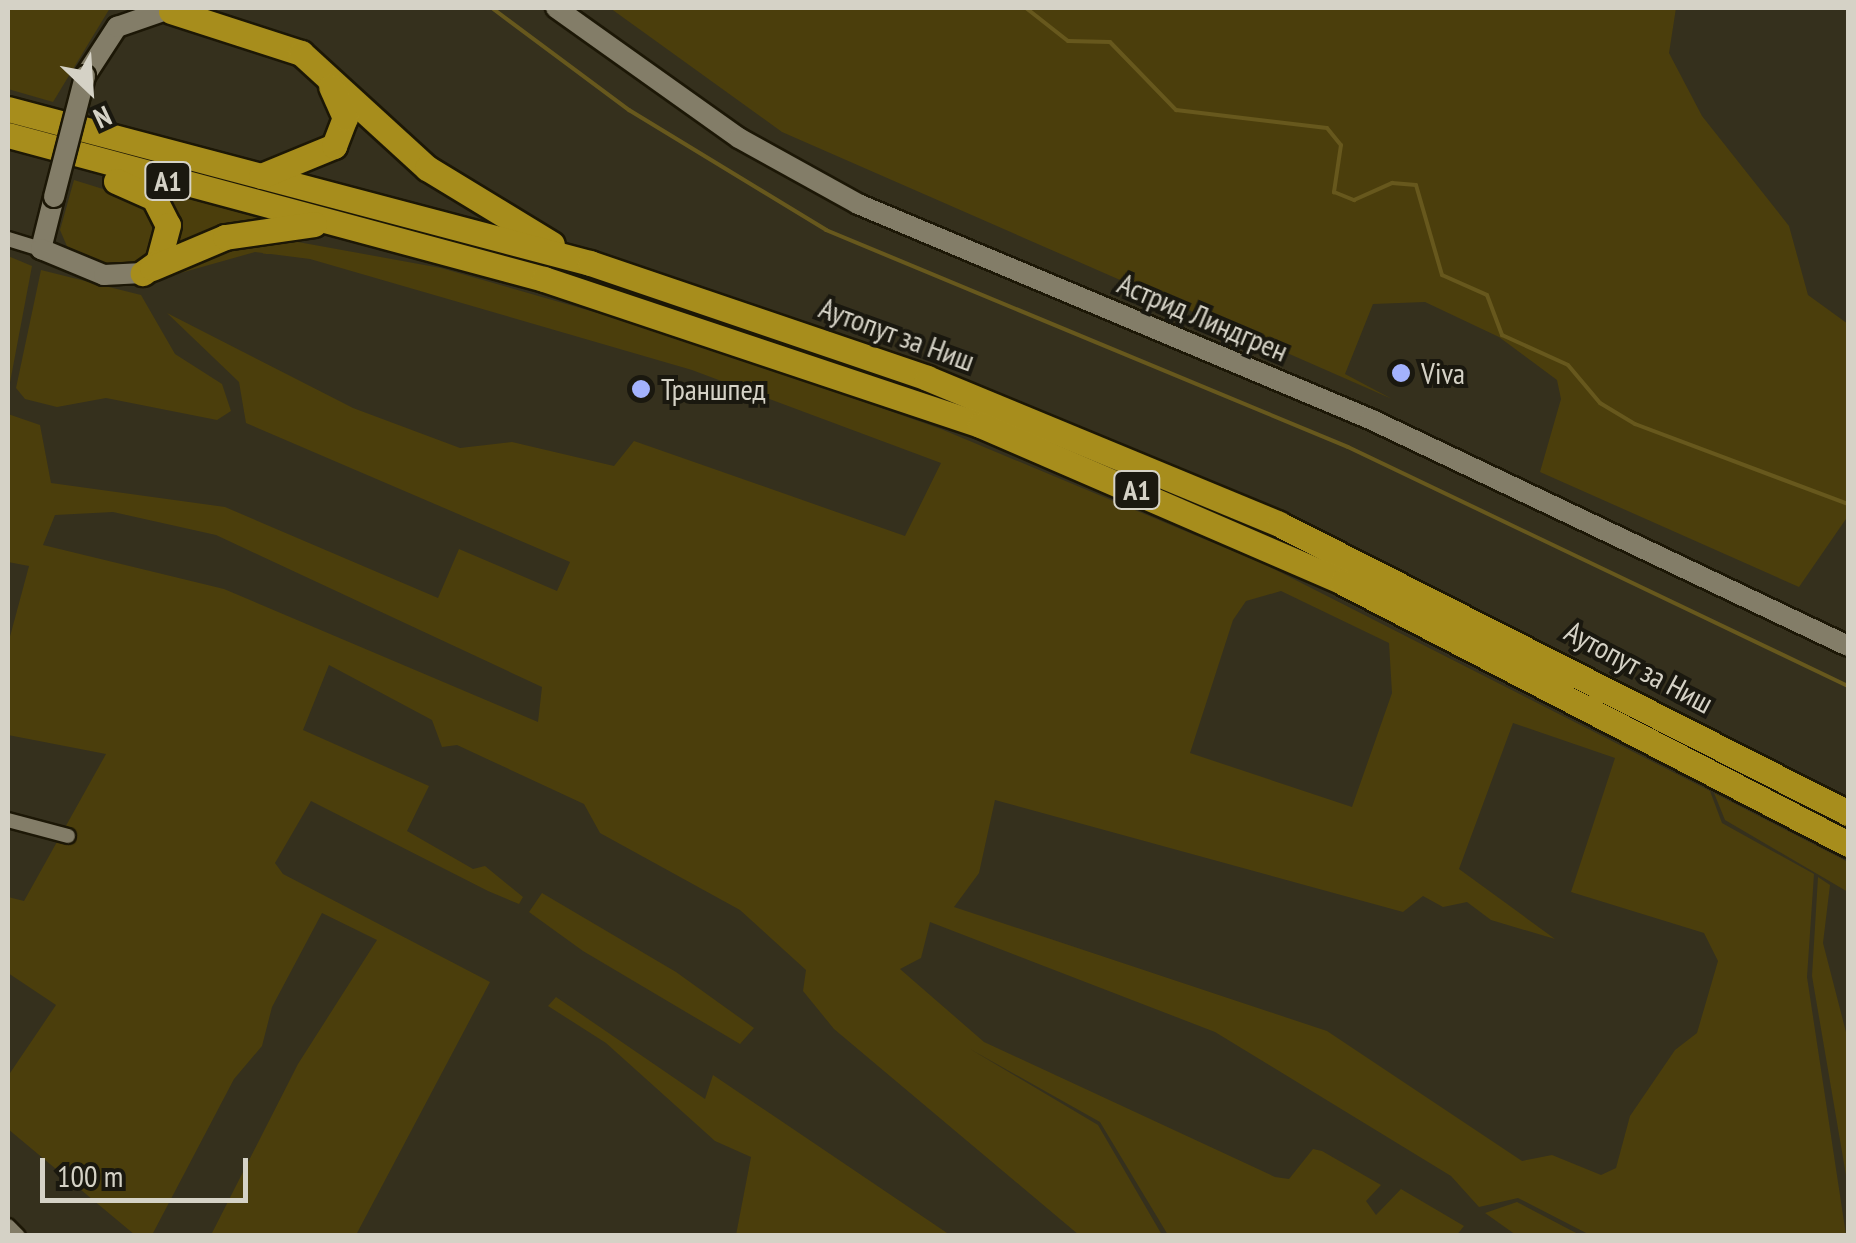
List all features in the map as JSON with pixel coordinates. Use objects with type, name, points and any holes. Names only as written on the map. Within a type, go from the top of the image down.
[{"type":"highway","points":[[165,10],[309,69],[342,103],[344,128],[329,151],[258,177]]},
{"type":"highway","points":[[165,10],[301,53],[428,168],[590,263]]},
{"type":"highway","name":"Аутопут за Ниш","points":[[8,109],[590,263],[1144,464],[1716,745],[1848,814]]},
{"type":"highway","name":"Аутопут за Ниш","points":[[8,135],[647,310],[980,424],[1327,575],[1848,844]]},
{"type":"highway","points":[[8,146],[154,198],[168,241],[143,272]]},
{"type":"highway","points":[[143,272],[226,237],[329,222]]},
{"type":"street","name":"Астрид Линдгрен","points":[[556,8],[726,130],[858,204],[1370,419],[1848,646]]},
{"type":"street","points":[[40,249],[84,76],[106,37],[165,10]]},
{"type":"street","points":[[8,239],[104,275],[143,272]]},
{"type":"street","points":[[8,820],[68,836]]},
{"type":"street","points":[[8,1226],[18,1236]]},
{"type":"shaded area","points":[[8,8],[110,8],[53,102],[8,89]]},
{"type":"shaded area","points":[[610,8],[1676,8],[1669,53],[1702,116],[1789,226],[1808,295],[1848,324],[1848,516],[1799,587],[1540,472],[1561,399],[1557,380],[1499,337],[1425,302],[1373,304],[1345,374],[1392,399],[782,132]]},
{"type":"shaded area","points":[[74,180],[145,202],[158,226],[147,260],[118,270],[69,251],[60,230]]},
{"type":"shaded area","points":[[163,191],[264,216],[264,220],[166,259],[179,226]]},
{"type":"shaded area","points":[[276,238],[441,268],[678,336],[941,429],[1264,564],[1710,791],[1722,823],[1814,874],[1807,977],[1846,1235],[1590,1235],[1518,1198],[1479,1207],[1451,1176],[1215,1032],[930,922],[921,958],[900,969],[984,1042],[1275,1177],[1289,1179],[1313,1149],[1322,1151],[1381,1185],[1366,1201],[1376,1215],[1401,1189],[1464,1226],[1456,1236],[1168,1235],[1100,1122],[970,1049],[1098,1125],[1162,1235],[1079,1235],[834,1029],[803,991],[806,970],[740,910],[600,833],[584,804],[457,745],[442,747],[432,720],[329,665],[303,730],[429,786],[407,831],[473,869],[485,866],[523,897],[519,904],[488,891],[311,801],[275,863],[283,874],[490,982],[356,1235],[211,1235],[298,1064],[377,940],[322,913],[272,1007],[262,1046],[234,1079],[152,1235],[135,1235],[8,1129],[8,1076],[56,1005],[8,973],[8,897],[24,901],[106,754],[8,735],[8,644],[29,566],[8,562],[8,414],[40,425],[51,483],[225,507],[438,598],[459,549],[557,591],[570,562],[246,423],[239,382],[167,313],[353,408],[460,448],[512,442],[614,466],[634,441],[905,536],[941,463],[692,370],[310,259],[255,252],[177,274],[208,252]],"holes":[[[113,512],[216,535],[542,687],[538,722],[224,589],[43,545],[55,515]],[[1281,591],[1389,643],[1392,693],[1352,807],[1190,753],[1233,620],[1246,601]],[[1513,723],[1615,758],[1571,892],[1704,933],[1718,961],[1697,1033],[1675,1050],[1630,1116],[1616,1168],[1601,1175],[1552,1155],[1522,1161],[1327,1031],[954,907],[979,873],[995,800],[1403,912],[1423,896],[1443,907],[1467,902],[1491,920],[1555,939],[1459,869]]]},
{"type":"shaded area","points":[[8,256],[32,266],[8,393]]},
{"type":"shaded area","points":[[41,270],[141,295],[175,354],[222,384],[231,411],[217,420],[106,398],[57,407],[25,399],[16,388]]},
{"type":"shaded area","points":[[1714,793],[1848,862],[1848,892],[1725,820]]},
{"type":"shaded area","points":[[1818,877],[1830,885],[1823,943],[1847,1036],[1848,1187],[1812,976]]},
{"type":"shaded area","points":[[542,893],[676,972],[754,1028],[740,1044],[583,951],[529,912]]},
{"type":"shaded area","points":[[556,997],[705,1099],[713,1075],[950,1235],[736,1235],[751,1157],[715,1141],[606,1043],[548,1006]]},
{"type":"shaded area","points":[[1517,1202],[1580,1235],[1516,1235],[1485,1213]]},
{"type":"waterway","points":[[492,8],[629,110],[826,230],[1348,447],[1848,686]]},
{"type":"waterway","points":[[1026,8],[1068,41],[1110,42],[1176,110],[1327,128],[1341,145],[1334,192],[1354,200],[1392,183],[1416,185],[1442,275],[1487,295],[1502,335],[1568,365],[1600,403],[1635,424],[1848,504]]},
{"type":"place","name":"Viva","points":[[1401,373]]},
{"type":"place","name":"Траншпед","points":[[641,389]]}]
